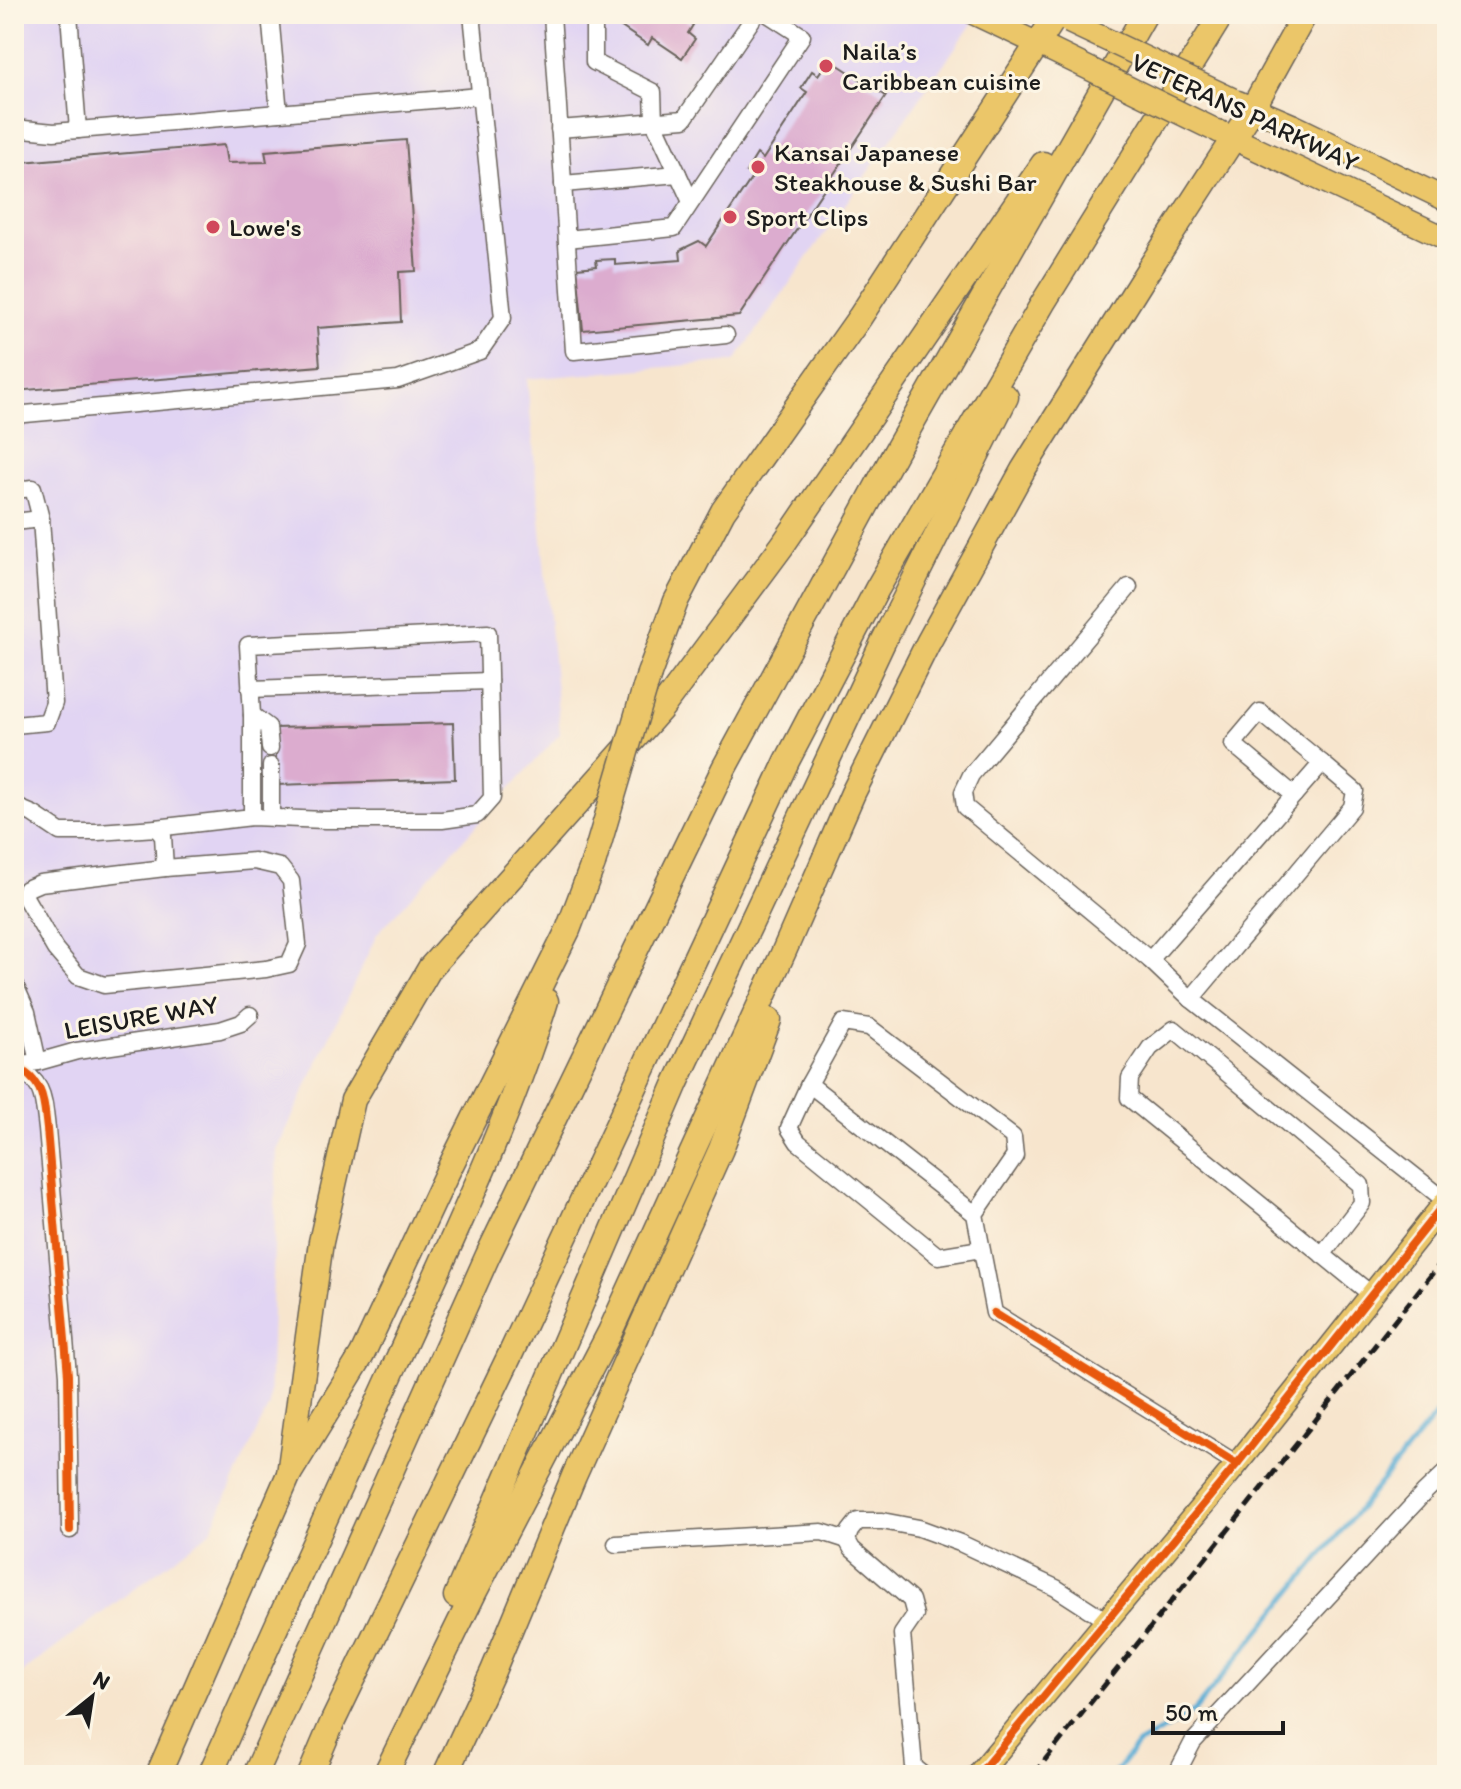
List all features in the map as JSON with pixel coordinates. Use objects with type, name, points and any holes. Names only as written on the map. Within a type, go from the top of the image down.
[{"type":"highway","points":[[289,1474],[321,1242],[353,1100],[430,968],[661,709],[782,546],[1145,14]]},
{"type":"highway","points":[[255,1775],[488,1255],[724,768],[896,451],[1145,14]]},
{"type":"highway","points":[[310,1775],[787,761],[877,589],[1043,303],[1222,14]]},
{"type":"highway","points":[[383,1775],[610,1332],[853,793],[928,643],[1023,470],[1223,133],[1305,14]]},
{"type":"highway","points":[[210,1775],[467,1208],[527,1060],[568,930],[593,864],[649,674],[676,601],[723,511],[1045,47],[1057,17]]},
{"type":"highway","points":[[383,1775],[676,1083],[883,642],[1092,223]]},
{"type":"highway","points":[[445,1775],[493,1671],[574,1476],[721,1149],[853,793]]},
{"type":"highway","points":[[158,1775],[289,1474],[362,1355],[447,1173],[568,930]]},
{"type":"main road","name":"VETERANS PARKWAY","points":[[975,14],[1447,239]]},
{"type":"main road","name":"VETERANS PARKWAY","points":[[1057,17],[1447,200]]},
{"type":"main road","points":[[978,1775],[1237,1464],[1447,1201]]},
{"type":"street","points":[[69,14],[78,130]]},
{"type":"street","points":[[270,14],[279,113]]},
{"type":"street","points":[[14,415],[398,380],[480,351],[503,318],[472,14]]},
{"type":"street","points":[[552,14],[574,351],[726,335]]},
{"type":"street","points":[[594,14],[594,62],[653,92],[654,122],[691,202]]},
{"type":"street","points":[[567,239],[674,228],[802,36],[768,14]]},
{"type":"street","points":[[559,129],[684,119],[748,17]]},
{"type":"street","points":[[14,128],[54,132],[480,96]]},
{"type":"street","points":[[563,184],[678,174]]},
{"type":"street","points":[[14,490],[33,488],[41,519],[54,703],[47,722],[14,725]]},
{"type":"street","points":[[14,522],[41,519]]},
{"type":"street","points":[[1129,587],[971,775],[963,792],[965,807],[1150,960],[1191,999],[1447,1201]]},
{"type":"street","points":[[14,806],[60,832],[156,828],[252,817],[442,820],[477,815],[492,798],[488,633],[248,645],[252,817]]},
{"type":"street","points":[[250,689],[489,681]]},
{"type":"street","points":[[1191,999],[1352,807],[1355,791],[1260,712],[1233,744],[1294,795]]},
{"type":"street","points":[[252,715],[268,727],[270,748]]},
{"type":"street","points":[[1150,960],[1322,763]]},
{"type":"street","points":[[271,766],[271,817]]},
{"type":"street","points":[[156,828],[163,836],[165,868]]},
{"type":"street","points":[[254,861],[280,867],[291,881],[298,944],[289,964],[104,985],[78,976],[55,949],[25,897],[26,889],[40,883],[165,868],[254,861]]},
{"type":"street","name":"LEISURE WAY","points":[[14,983],[27,1012],[38,1062]]},
{"type":"street","name":"LEISURE WAY","points":[[14,1065],[77,1051],[220,1030],[241,1023],[250,1015]]},
{"type":"street","points":[[975,1214],[1015,1156],[1013,1137],[869,1027],[843,1023],[789,1128],[798,1142],[938,1256],[981,1249]]},
{"type":"street","points":[[1322,1255],[1362,1203],[1361,1185],[1174,1029],[1150,1048],[1130,1078],[1129,1098],[1322,1255],[1372,1295]]},
{"type":"street","points":[[14,1065],[29,1074],[42,1092],[47,1129],[68,1375],[70,1530]]},
{"type":"street","points":[[809,1084],[975,1214],[994,1313],[1237,1464]]},
{"type":"street","points":[[1179,1775],[1193,1742],[1447,1471]]},
{"type":"street","points":[[847,1540],[858,1521],[882,1521],[919,1528],[960,1543],[1056,1588],[1107,1621]]},
{"type":"street","points":[[616,1544],[822,1532],[847,1540],[852,1549],[911,1600],[915,1615],[902,1634],[914,1767],[924,1775]]},
{"type":"shaded area","points":[[14,14],[979,14],[735,361],[527,379],[560,734],[377,934],[277,1150],[269,1405],[210,1532],[14,1679]]},
{"type":"building","points":[[624,14],[676,14],[693,25],[688,33],[695,39],[682,58],[652,38],[648,45],[617,24]]},
{"type":"building","points":[[829,59],[886,96],[739,316],[583,330],[577,268],[597,266],[596,260],[615,259],[615,265],[681,260],[680,250],[699,241],[706,246],[753,176],[746,172],[757,154],[763,159],[807,92],[801,88],[812,71],[818,75]]},
{"type":"building","name":"Lowe's","points":[[406,140],[416,271],[399,272],[401,322],[317,328],[320,366],[14,391],[14,183],[23,183],[22,162],[224,145],[227,163],[267,162],[265,151]]},
{"type":"building","points":[[453,723],[455,779],[277,785],[275,728]]},
{"type":"waterway","points":[[1113,1775],[1138,1744],[1195,1710],[1447,1401]]},
{"type":"railway","points":[[1033,1775],[1447,1255]]},
{"type":"cycle path","points":[[14,1065],[37,1085],[46,1118],[68,1375],[70,1530]]},
{"type":"cycle path","points":[[978,1775],[1237,1464],[1447,1200]]},
{"type":"cycle path","points":[[994,1313],[1237,1464]]},
{"type":"place","name":"Naila’s Caribbean cuisine","points":[[826,66]]},
{"type":"place","name":"Kansai Japanese Steakhouse & Sushi Bar","points":[[758,167]]},
{"type":"place","name":"Sport Clips","points":[[730,217]]},
{"type":"place","name":"Lowe's","points":[[213,227]]}]
